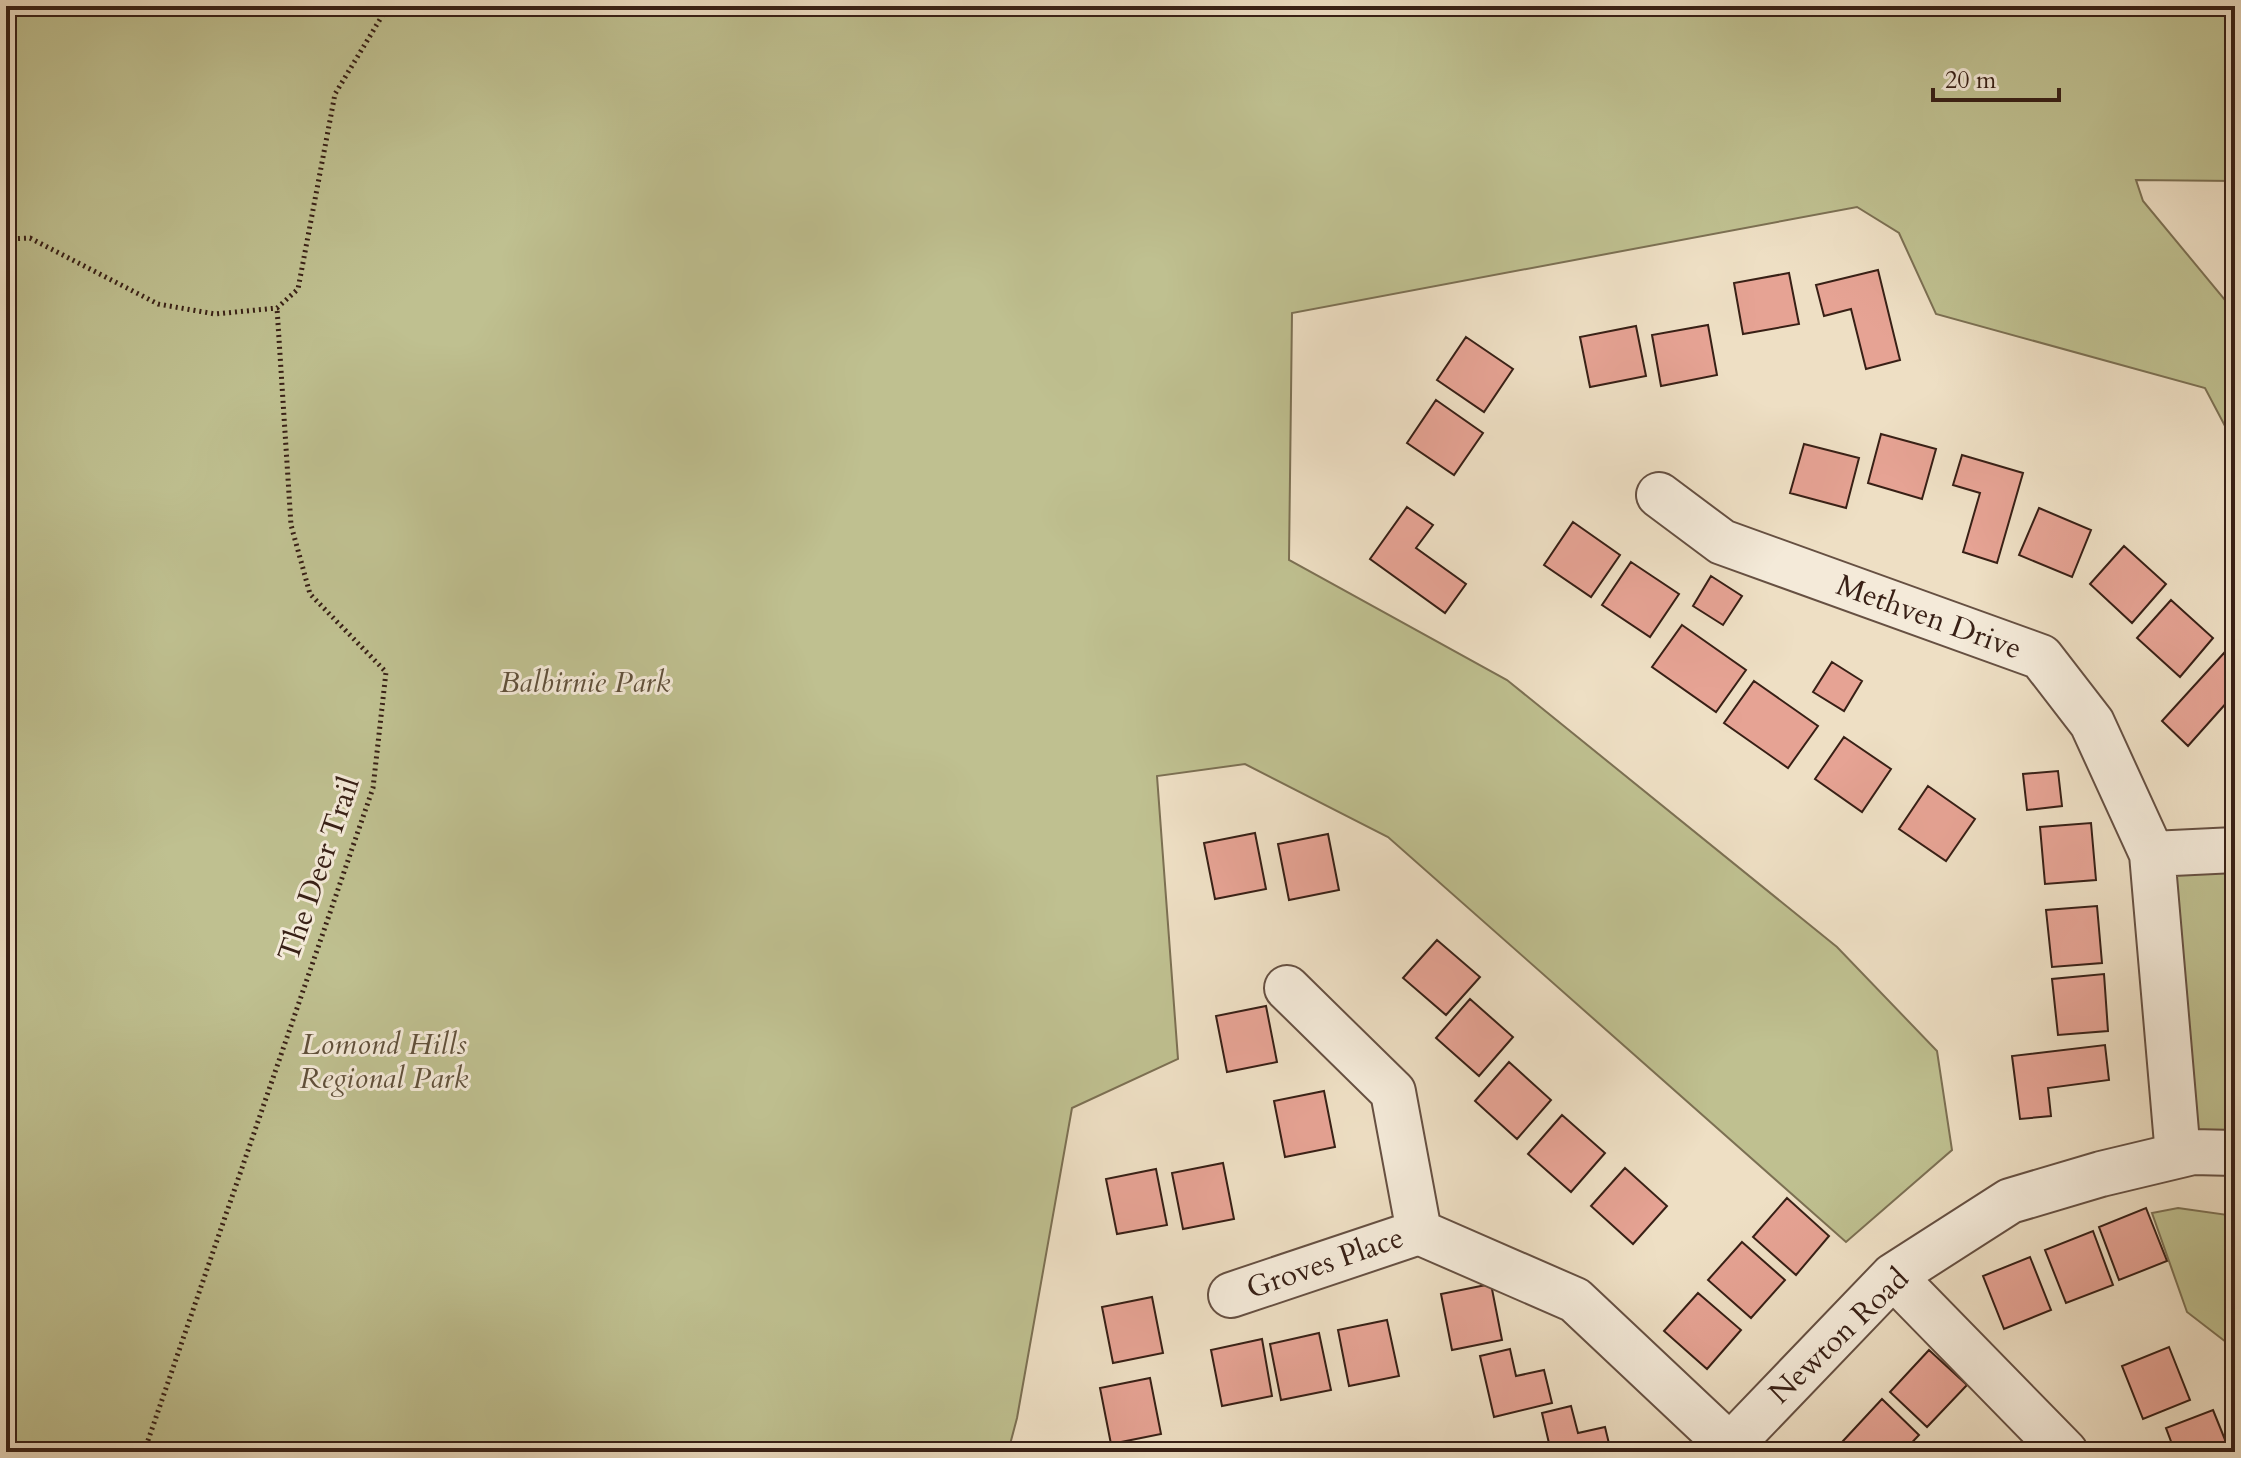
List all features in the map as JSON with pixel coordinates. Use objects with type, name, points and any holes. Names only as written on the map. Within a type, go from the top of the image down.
[{"type":"street","name":"Methven Drive","points":[[1659,495],[1722,542],[2041,657],[2092,723],[2152,854],[2178,1155]]},
{"type":"street","points":[[2152,854],[2235,850]]},
{"type":"street","name":"Groves Place","points":[[1287,988],[1393,1092],[1419,1232]]},
{"type":"street","name":"Newton Road","points":[[1727,1449],[1893,1276],[2010,1201],[2178,1155],[2235,1153]]},
{"type":"street","name":"Groves Place","points":[[1231,1295],[1419,1232],[1575,1300],[1727,1449]]},
{"type":"street","points":[[1893,1276],[2065,1452]]},
{"type":"path","points":[[6,239],[30,238],[158,304],[215,314],[277,308],[298,289],[335,94],[388,6]]},
{"type":"path","name":"The Deer Trail","points":[[144,1452],[373,788],[386,672],[310,594],[291,525],[277,308]]},
{"type":"green space","name":"Balbirnie Park","points":[[6,6],[2235,6],[2235,181],[2136,180],[2143,201],[2235,312],[2235,445],[2205,388],[1936,314],[1899,233],[1857,207],[1292,313],[1289,560],[1507,680],[1837,947],[1937,1051],[1952,1150],[1846,1242],[1388,837],[1245,764],[1157,776],[1178,1059],[1072,1108],[1017,1418],[1008,1452],[6,1452]]},
{"type":"green space","points":[[2235,850],[2235,1153],[2193,1152],[2152,854]]},
{"type":"green space","points":[[2178,1208],[2235,1216],[2235,1349],[2187,1312],[2152,1213]]},
{"type":"building","points":[[1878,270],[1900,360],[1866,369],[1851,309],[1824,316],[1816,285]]},
{"type":"building","points":[[1789,273],[1799,324],[1743,334],[1734,283]]},
{"type":"building","points":[[1708,325],[1717,375],[1661,386],[1652,335]]},
{"type":"building","points":[[1636,326],[1646,376],[1590,387],[1580,337]]},
{"type":"building","points":[[1466,337],[1513,369],[1484,412],[1437,380]]},
{"type":"building","points":[[1436,400],[1483,433],[1454,475],[1407,443]]},
{"type":"building","points":[[1881,434],[1936,449],[1922,499],[1868,483]]},
{"type":"building","points":[[1804,444],[1859,458],[1846,508],[1790,493]]},
{"type":"building","points":[[1962,455],[2023,473],[1997,563],[1963,552],[1980,493],[1953,485]]},
{"type":"building","points":[[1407,507],[1433,525],[1416,548],[1466,584],[1445,613],[1370,559]]},
{"type":"building","points":[[2039,508],[2091,530],[2072,577],[2019,555]]},
{"type":"building","points":[[1573,522],[1620,555],[1591,597],[1544,565]]},
{"type":"building","points":[[2124,546],[2166,584],[2132,623],[2090,584]]},
{"type":"building","points":[[1631,562],[1679,594],[1650,637],[1602,605]]},
{"type":"building","points":[[1711,576],[1742,596],[1723,625],[1693,606]]},
{"type":"building","points":[[2171,600],[2213,638],[2180,677],[2137,638]]},
{"type":"building","points":[[1682,625],[1746,670],[1716,712],[1652,667]]},
{"type":"building","points":[[2224,653],[2235,663],[2235,705],[2229,700],[2188,746],[2162,721]]},
{"type":"building","points":[[1832,662],[1862,681],[1844,711],[1813,692]]},
{"type":"building","points":[[1754,681],[1818,726],[1788,768],[1724,723]]},
{"type":"building","points":[[1844,737],[1891,769],[1862,812],[1815,779]]},
{"type":"building","points":[[2058,771],[2062,806],[2027,810],[2023,774]]},
{"type":"building","points":[[1928,786],[1975,819],[1946,861],[1899,829]]},
{"type":"building","points":[[2091,823],[2096,880],[2045,884],[2040,827]]},
{"type":"building","points":[[1255,833],[1266,889],[1215,899],[1204,843]]},
{"type":"building","points":[[1328,834],[1339,890],[1289,900],[1278,844]]},
{"type":"building","points":[[2097,906],[2102,963],[2052,967],[2046,910]]},
{"type":"building","points":[[1437,940],[1480,977],[1446,1015],[1403,978]]},
{"type":"building","points":[[2104,974],[2108,1031],[2058,1035],[2052,979]]},
{"type":"building","points":[[1470,999],[1513,1037],[1479,1076],[1436,1038]]},
{"type":"building","points":[[1266,1006],[1277,1062],[1227,1072],[1216,1016]]},
{"type":"building","points":[[2105,1045],[2109,1080],[2048,1088],[2051,1116],[2020,1119],[2012,1056]]},
{"type":"building","points":[[1509,1062],[1551,1100],[1517,1139],[1475,1101]]},
{"type":"building","points":[[1324,1091],[1335,1147],[1285,1157],[1274,1101]]},
{"type":"building","points":[[1562,1115],[1605,1153],[1571,1192],[1528,1154]]},
{"type":"building","points":[[1223,1163],[1234,1219],[1183,1229],[1172,1173]]},
{"type":"building","points":[[1625,1168],[1667,1206],[1633,1244],[1591,1206]]},
{"type":"building","points":[[1156,1169],[1167,1225],[1117,1234],[1106,1179]]},
{"type":"building","points":[[1787,1198],[1829,1236],[1796,1275],[1753,1237]]},
{"type":"building","points":[[2146,1208],[2167,1261],[2119,1280],[2099,1227]]},
{"type":"building","points":[[2093,1231],[2113,1285],[2066,1303],[2045,1250]]},
{"type":"building","points":[[1742,1242],[1785,1280],[1751,1318],[1708,1280]]},
{"type":"building","points":[[2030,1257],[2051,1310],[2004,1329],[1983,1276]]},
{"type":"building","points":[[1491,1284],[1502,1340],[1452,1350],[1441,1294]]},
{"type":"building","points":[[1698,1293],[1741,1330],[1707,1369],[1664,1331]]},
{"type":"building","points":[[1152,1297],[1163,1353],[1113,1363],[1102,1307]]},
{"type":"building","points":[[1387,1320],[1399,1376],[1349,1386],[1338,1330]]},
{"type":"building","points":[[1319,1333],[1331,1390],[1281,1400],[1270,1344]]},
{"type":"building","points":[[1262,1339],[1272,1396],[1222,1406],[1211,1350]]},
{"type":"building","points":[[2169,1347],[2190,1400],[2143,1419],[2122,1366]]},
{"type":"building","points":[[1510,1349],[1516,1376],[1544,1370],[1552,1403],[1494,1417],[1480,1356]]},
{"type":"building","points":[[1929,1350],[1967,1385],[1927,1427],[1890,1392]]},
{"type":"building","points":[[1150,1378],[1161,1434],[1111,1444],[1100,1388]]},
{"type":"building","points":[[1882,1399],[1919,1435],[1903,1452],[1855,1452],[1843,1441]]},
{"type":"building","points":[[1571,1406],[1578,1433],[1605,1427],[1611,1452],[1551,1452],[1542,1413]]},
{"type":"building","points":[[2213,1410],[2230,1452],[2175,1452],[2166,1428]]},
{"type":"park label","name":"Lomond Hills Regional Park","points":[[384,1061]]}]
